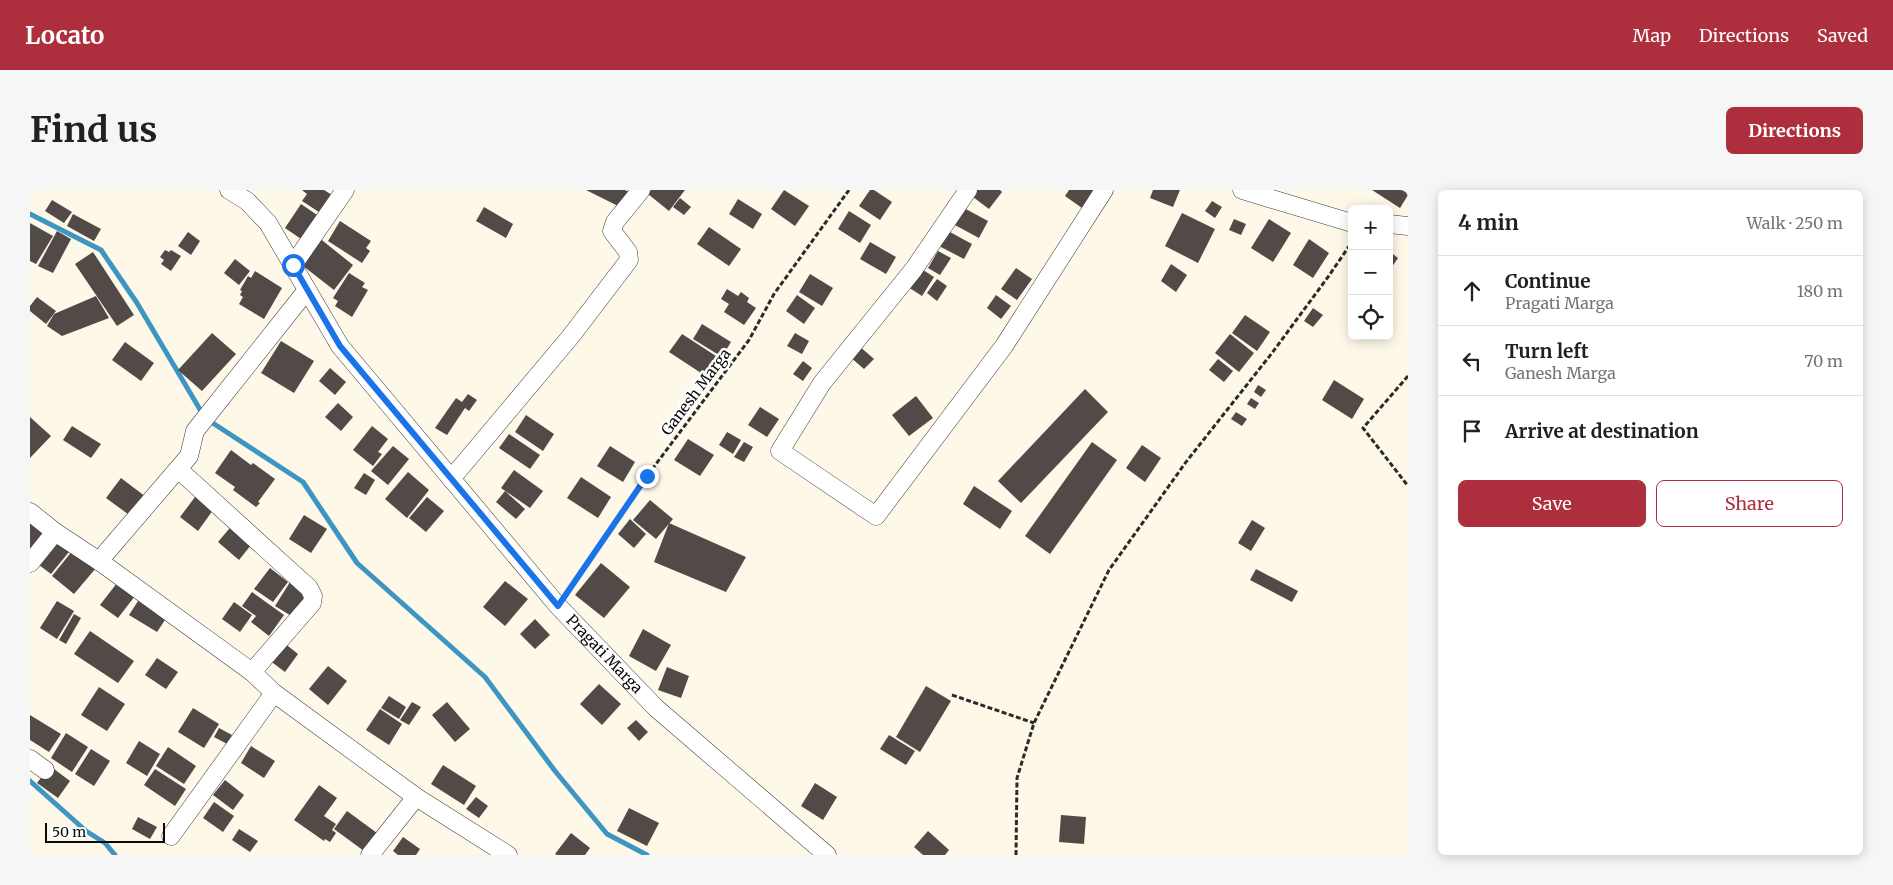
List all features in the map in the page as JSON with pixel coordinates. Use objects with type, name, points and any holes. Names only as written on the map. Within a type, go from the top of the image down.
[{"type":"street","name":"Pragati Marga","points":[[229,190],[247,202],[268,223],[340,346],[558,606],[656,708],[827,855]]},
{"type":"street","points":[[293,265],[345,190]]},
{"type":"street","points":[[451,479],[571,336],[629,260],[628,252],[612,231],[615,222],[641,190]]},
{"type":"street","points":[[968,190],[914,269],[822,383],[780,451],[876,516],[1004,346],[1104,190]]},
{"type":"street","points":[[1242,190],[1348,222]]},
{"type":"street","points":[[1393,224],[1408,226]]},
{"type":"street","points":[[99,561],[189,456],[195,430],[307,290]]},
{"type":"street","points":[[178,469],[310,588],[313,596],[312,603],[252,672]]},
{"type":"street","points":[[30,512],[55,532],[99,561],[252,672],[274,694],[416,797],[508,855]]},
{"type":"street","points":[[30,563],[55,532]]},
{"type":"street","points":[[171,836],[274,694]]},
{"type":"street","points":[[30,759],[45,770]]},
{"type":"street","points":[[370,855],[416,797]]},
{"type":"path","name":"Ganesh Marga","points":[[558,606],[647,476],[749,340],[774,294],[849,190]]},
{"type":"path","points":[[1016,855],[1016,778],[1034,723],[1110,570],[1186,462],[1283,338],[1348,248]]},
{"type":"path","points":[[1408,376],[1363,428],[1408,486]]},
{"type":"path","points":[[952,695],[1034,723]]},
{"type":"building","points":[[302,190],[324,190],[337,198],[325,216],[302,201],[307,194]]},
{"type":"building","points":[[586,190],[625,190],[629,192],[620,207]]},
{"type":"building","points":[[651,190],[685,190],[669,211],[648,194]]},
{"type":"building","points":[[784,190],[809,206],[795,226],[771,209]]},
{"type":"building","points":[[870,190],[874,190],[892,202],[880,220],[859,206]]},
{"type":"building","points":[[973,190],[1000,190],[1002,192],[989,209],[969,194]]},
{"type":"building","points":[[1069,190],[1094,190],[1082,208],[1065,196]]},
{"type":"building","points":[[1153,190],[1180,190],[1173,207],[1150,198]]},
{"type":"building","points":[[1372,190],[1408,190],[1408,195],[1400,208]]},
{"type":"building","points":[[680,198],[691,207],[684,215],[673,207]]},
{"type":"building","points":[[738,199],[762,214],[753,229],[729,214]]},
{"type":"building","points":[[52,200],[72,212],[64,223],[45,211]]},
{"type":"building","points":[[1212,201],[1222,207],[1215,218],[1205,211]]},
{"type":"building","points":[[301,204],[320,217],[304,241],[285,228]]},
{"type":"building","points":[[484,207],[513,224],[506,238],[476,221]]},
{"type":"building","points":[[962,207],[988,221],[979,238],[953,224]]},
{"type":"building","points":[[849,211],[871,225],[860,243],[838,229]]},
{"type":"building","points":[[1182,213],[1215,229],[1198,263],[1165,246]]},
{"type":"building","points":[[73,214],[101,229],[94,241],[67,226]]},
{"type":"building","points":[[1234,219],[1246,224],[1241,235],[1229,230]]},
{"type":"building","points":[[1269,219],[1291,233],[1273,262],[1251,248]]},
{"type":"building","points":[[340,221],[371,241],[366,248],[370,251],[362,263],[328,241]]},
{"type":"building","points":[[30,223],[53,236],[36,264],[30,261]]},
{"type":"building","points":[[709,227],[741,249],[729,266],[697,244]]},
{"type":"building","points":[[57,231],[71,239],[53,273],[38,266]]},
{"type":"building","points":[[948,231],[972,244],[964,259],[939,246]]},
{"type":"building","points":[[188,232],[200,241],[191,255],[178,246]]},
{"type":"building","points":[[318,237],[353,265],[334,290],[298,262]]},
{"type":"building","points":[[1309,239],[1329,253],[1313,278],[1293,265]]},
{"type":"building","points":[[870,242],[896,257],[886,274],[860,259]]},
{"type":"building","points":[[165,250],[169,252],[171,250],[181,256],[171,271],[161,264],[164,260],[160,257]]},
{"type":"building","points":[[938,251],[951,258],[940,275],[928,268]]},
{"type":"building","points":[[93,252],[134,315],[117,326],[75,264]]},
{"type":"building","points":[[1393,254],[1398,258],[1393,265]]},
{"type":"building","points":[[235,259],[250,271],[239,285],[224,273]]},
{"type":"building","points":[[1171,264],[1187,275],[1176,292],[1161,281]]},
{"type":"building","points":[[920,268],[934,277],[922,296],[908,287]]},
{"type":"building","points":[[1016,268],[1032,279],[1017,300],[1001,289]]},
{"type":"building","points":[[255,271],[282,288],[264,319],[239,304],[243,297],[240,295],[242,291],[240,290],[248,276],[251,278]]},
{"type":"building","points":[[349,273],[365,283],[362,287],[368,290],[352,317],[335,306],[338,301],[333,298]]},
{"type":"building","points":[[810,274],[833,288],[822,306],[799,292]]},
{"type":"building","points":[[937,279],[947,286],[937,301],[927,293]]},
{"type":"building","points":[[727,289],[738,296],[741,292],[749,298],[747,302],[756,308],[744,325],[724,312],[729,304],[721,299]]},
{"type":"building","points":[[797,295],[815,308],[804,324],[786,311]]},
{"type":"building","points":[[996,295],[1011,306],[1001,319],[987,308]]},
{"type":"building","points":[[96,296],[109,318],[62,336],[47,326],[54,314]]},
{"type":"building","points":[[37,297],[56,311],[46,324],[30,311],[30,306]]},
{"type":"building","points":[[1313,308],[1323,315],[1313,327],[1304,321]]},
{"type":"building","points":[[1245,315],[1270,332],[1257,351],[1232,333]]},
{"type":"building","points":[[702,324],[731,342],[722,357],[693,339]]},
{"type":"building","points":[[212,333],[236,354],[202,391],[178,370]]},
{"type":"building","points":[[795,333],[809,341],[802,354],[787,346]]},
{"type":"building","points":[[682,334],[716,356],[704,375],[669,352]]},
{"type":"building","points":[[1230,334],[1254,353],[1239,372],[1215,353]]},
{"type":"building","points":[[281,341],[314,361],[294,393],[261,373]]},
{"type":"building","points":[[125,342],[154,363],[141,381],[112,360]]},
{"type":"building","points":[[858,345],[874,359],[864,369],[849,356]]},
{"type":"building","points":[[1218,359],[1233,371],[1224,382],[1209,370]]},
{"type":"building","points":[[803,361],[812,368],[803,381],[793,374]]},
{"type":"building","points":[[330,368],[346,382],[335,395],[319,381]]},
{"type":"building","points":[[1334,380],[1364,399],[1352,419],[1322,400]]},
{"type":"building","points":[[1258,385],[1266,390],[1261,397],[1254,392]]},
{"type":"building","points":[[1085,389],[1108,412],[1021,503],[998,481]]},
{"type":"building","points":[[468,394],[477,400],[469,411],[465,408],[447,435],[435,428],[456,398],[462,402]]},
{"type":"building","points":[[916,396],[933,418],[909,436],[892,415]]},
{"type":"building","points":[[1251,398],[1259,403],[1255,409],[1247,404]]},
{"type":"building","points":[[338,403],[353,417],[341,431],[325,417]]},
{"type":"building","points":[[760,407],[779,419],[767,437],[748,425]]},
{"type":"building","points":[[1236,412],[1247,419],[1242,426],[1231,419]]},
{"type":"building","points":[[526,415],[554,434],[543,451],[515,432]]},
{"type":"building","points":[[30,417],[51,436],[30,458]]},
{"type":"building","points":[[72,426],[101,444],[91,458],[63,440]]},
{"type":"building","points":[[372,426],[388,439],[378,452],[382,454],[373,466],[353,450]]},
{"type":"building","points":[[727,432],[741,440],[733,454],[719,445]]},
{"type":"building","points":[[509,434],[540,455],[530,469],[499,448]]},
{"type":"building","points":[[688,439],[714,455],[700,476],[674,460]]},
{"type":"building","points":[[744,442],[753,447],[744,462],[734,457]]},
{"type":"building","points":[[1092,442],[1117,460],[1050,554],[1025,536]]},
{"type":"building","points":[[1142,445],[1161,458],[1145,482],[1126,468]]},
{"type":"building","points":[[393,446],[409,459],[388,485],[371,471]]},
{"type":"building","points":[[610,446],[635,462],[623,482],[597,466]]},
{"type":"building","points":[[231,450],[251,465],[253,463],[275,479],[256,507],[233,490],[235,487],[215,473]]},
{"type":"building","points":[[514,470],[543,491],[530,508],[501,488]]},
{"type":"building","points":[[408,472],[429,490],[407,518],[385,499]]},
{"type":"building","points":[[364,473],[375,480],[366,495],[354,488]]},
{"type":"building","points":[[581,477],[611,497],[598,518],[567,498]]},
{"type":"building","points":[[121,478],[146,497],[132,517],[106,498]]},
{"type":"building","points":[[974,486],[1012,511],[1000,529],[963,504]]},
{"type":"building","points":[[505,491],[525,509],[516,519],[496,502]]},
{"type":"building","points":[[198,493],[216,506],[198,531],[180,517]]},
{"type":"building","points":[[427,497],[444,511],[426,532],[409,518]]},
{"type":"building","points":[[650,500],[673,519],[656,539],[633,520]]},
{"type":"building","points":[[304,515],[327,529],[311,553],[289,539]]},
{"type":"building","points":[[30,518],[51,533],[30,563]]},
{"type":"building","points":[[630,519],[646,534],[634,548],[618,534]]},
{"type":"building","points":[[1252,520],[1265,528],[1251,551],[1238,543]]},
{"type":"building","points":[[234,523],[255,540],[239,560],[218,542]]},
{"type":"building","points":[[669,523],[746,557],[726,592],[654,562]]},
{"type":"building","points":[[57,535],[73,547],[51,574],[35,562]]},
{"type":"building","points":[[73,550],[96,568],[74,594],[52,576]]},
{"type":"building","points":[[601,563],[630,587],[604,618],[575,595]]},
{"type":"building","points":[[270,568],[288,582],[273,602],[254,589]]},
{"type":"building","points":[[1256,569],[1298,591],[1292,602],[1250,580]]},
{"type":"building","points":[[505,581],[528,599],[505,626],[483,607]]},
{"type":"building","points":[[290,582],[309,594],[293,617],[275,606]]},
{"type":"building","points":[[117,583],[135,596],[118,618],[100,605]]},
{"type":"building","points":[[252,592],[284,615],[269,636],[251,622],[256,616],[242,606]]},
{"type":"building","points":[[140,598],[169,614],[157,632],[129,615]]},
{"type":"building","points":[[57,601],[74,611],[57,639],[40,628]]},
{"type":"building","points":[[234,602],[252,615],[240,632],[222,619]]},
{"type":"building","points":[[74,614],[81,618],[66,644],[59,640]]},
{"type":"building","points":[[535,619],[550,635],[535,649],[520,634]]},
{"type":"building","points":[[643,629],[671,645],[656,671],[629,656]]},
{"type":"building","points":[[90,631],[134,661],[118,683],[74,654]]},
{"type":"building","points":[[283,642],[298,654],[285,672],[269,660]]},
{"type":"building","points":[[157,658],[178,672],[166,689],[145,675]]},
{"type":"building","points":[[328,666],[347,681],[328,705],[309,689]]},
{"type":"building","points":[[667,667],[689,676],[681,698],[658,690]]},
{"type":"building","points":[[599,684],[621,704],[602,725],[580,704]]},
{"type":"building","points":[[926,686],[951,701],[920,752],[896,737]]},
{"type":"building","points":[[99,687],[125,704],[107,731],[81,715]]},
{"type":"building","points":[[389,696],[406,707],[399,719],[381,708]]},
{"type":"building","points":[[412,702],[421,707],[409,725],[400,720]]},
{"type":"building","points":[[447,702],[470,729],[455,742],[432,715]]},
{"type":"building","points":[[193,708],[219,724],[204,748],[178,732]]},
{"type":"building","points":[[380,709],[402,724],[389,745],[366,730]]},
{"type":"building","points":[[30,715],[61,734],[49,752],[30,740]]},
{"type":"building","points":[[636,720],[648,732],[639,741],[627,728]]},
{"type":"building","points":[[219,728],[232,735],[227,744],[214,737]]},
{"type":"building","points":[[66,733],[88,747],[72,772],[51,758]]},
{"type":"building","points":[[889,735],[915,751],[906,765],[880,749]]},
{"type":"building","points":[[139,741],[160,754],[147,776],[126,763]]},
{"type":"building","points":[[251,746],[275,761],[264,778],[241,763]]},
{"type":"building","points":[[168,747],[196,766],[184,784],[156,766]]},
{"type":"building","points":[[91,749],[110,761],[94,786],[75,774]]},
{"type":"building","points":[[443,765],[476,786],[464,805],[431,784]]},
{"type":"building","points":[[50,766],[70,781],[58,798],[37,783]]},
{"type":"building","points":[[155,769],[186,789],[175,806],[144,785]]},
{"type":"building","points":[[225,780],[244,795],[233,810],[213,795]]},
{"type":"building","points":[[815,783],[837,797],[823,820],[801,806]]},
{"type":"building","points":[[319,785],[337,798],[324,816],[336,824],[332,830],[336,833],[330,842],[325,839],[324,841],[294,820]]},
{"type":"building","points":[[476,797],[488,806],[479,818],[466,809]]},
{"type":"building","points":[[214,802],[234,816],[223,832],[203,818]]},
{"type":"building","points":[[629,808],[659,823],[647,846],[617,831]]},
{"type":"building","points":[[347,811],[377,833],[364,851],[334,829]]},
{"type":"building","points":[[1061,815],[1086,817],[1084,844],[1059,842]]},
{"type":"building","points":[[138,817],[157,827],[150,839],[132,829]]},
{"type":"building","points":[[239,829],[258,841],[250,852],[232,840]]},
{"type":"building","points":[[928,831],[949,850],[945,855],[923,855],[914,847]]},
{"type":"building","points":[[571,833],[590,848],[585,855],[555,854]]},
{"type":"building","points":[[403,837],[420,849],[416,855],[398,855],[393,851]]},
{"type":"waterway","points":[[30,214],[101,250],[137,303],[205,418],[303,482],[357,563],[485,677],[555,771],[607,834],[647,855]]},
{"type":"waterway","points":[[30,781],[86,831],[105,843],[115,855]]},
{"type":"route","points":[[293,265],[340,346],[558,606],[647,476]]}]
